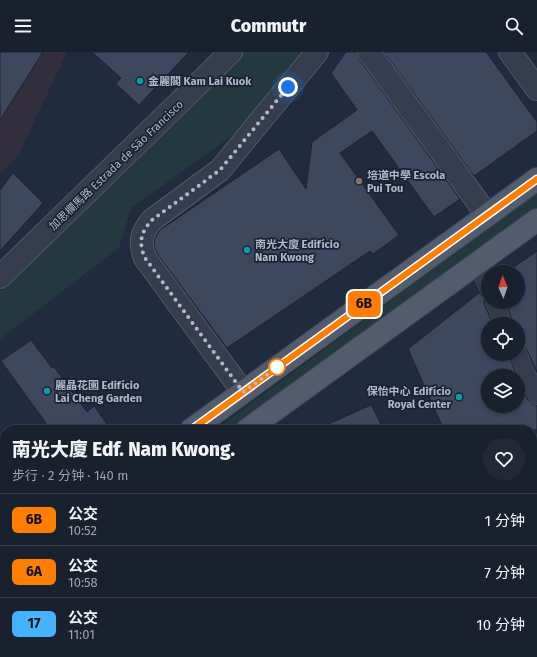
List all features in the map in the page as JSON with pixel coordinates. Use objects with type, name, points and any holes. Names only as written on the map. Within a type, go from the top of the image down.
[{"type":"main road","points":[[198,425],[537,179]]},
{"type":"main road","points":[[254,425],[537,220]]},
{"type":"street","name":"加思欄馬路 Estrada de São Francisco","points":[[0,277],[231,52]]},
{"type":"street","points":[[243,392],[145,258],[142,248],[142,238],[145,228],[152,220],[220,170],[317,52]]},
{"type":"street","points":[[369,52],[488,215]]},
{"type":"street","points":[[510,52],[537,89]]},
{"type":"street","points":[[477,263],[481,272]]},
{"type":"street","points":[[521,361],[537,396]]},
{"type":"shaded area","points":[[0,52],[67,52],[19,154],[0,173]]},
{"type":"green space","points":[[240,52],[301,52],[257,118],[131,208],[119,248],[0,339],[0,291],[66,228]]},
{"type":"green space","points":[[537,193],[537,208],[241,425],[222,425]]},
{"type":"building","points":[[0,52],[43,52],[0,120]]},
{"type":"building","name":"金麗閣 Kam Lai Kuok","points":[[92,52],[189,52],[139,105],[116,84],[121,78]]},
{"type":"building","points":[[346,52],[357,52],[359,59],[460,199],[434,217],[372,131],[340,153],[399,235],[373,254],[370,251],[227,348],[156,252],[154,245],[155,238],[160,230],[279,149],[306,189],[312,142],[357,110],[331,73]]},
{"type":"building","points":[[384,52],[486,52],[537,122],[537,131],[474,176]]},
{"type":"building","points":[[13,173],[43,203],[0,251],[0,190]]},
{"type":"building","points":[[537,251],[537,372],[525,348],[525,317],[511,317],[508,309],[525,309],[525,265],[517,265]]},
{"type":"building","name":"保怡中心 Edifício Royal Center","points":[[479,293],[481,294],[481,309],[486,309],[490,317],[481,317],[481,361],[511,361],[514,369],[481,369],[481,413],[525,413],[525,393],[528,400],[537,406],[537,425],[442,425],[408,349]]},
{"type":"building","name":"麗晶花園 Edifício Lai Cheng Garden","points":[[31,340],[52,368],[54,367],[87,412],[94,406],[107,425],[47,425],[1,361]]},
{"type":"building","points":[[371,405],[381,425],[326,425]]},
{"type":"bus line","name":"6B","points":[[198,425],[537,179]]},
{"type":"place","name":"金麗閣 Kam Lai Kuok","points":[[140,81]]},
{"type":"place","name":"培道中學 Escola Pui Tou","points":[[359,181]]},
{"type":"place","name":"南光大廈 Edifício Nam Kwong","points":[[247,250]]},
{"type":"place","name":"麗晶花園 Edifício Lai Cheng Garden","points":[[47,391]]},
{"type":"place","name":"保怡中心 Edifício Royal Center","points":[[459,397]]},
{"type":"route","points":[[277,367],[243,392],[145,258],[142,248],[142,238],[145,228],[152,220],[220,170],[288,87]]}]
